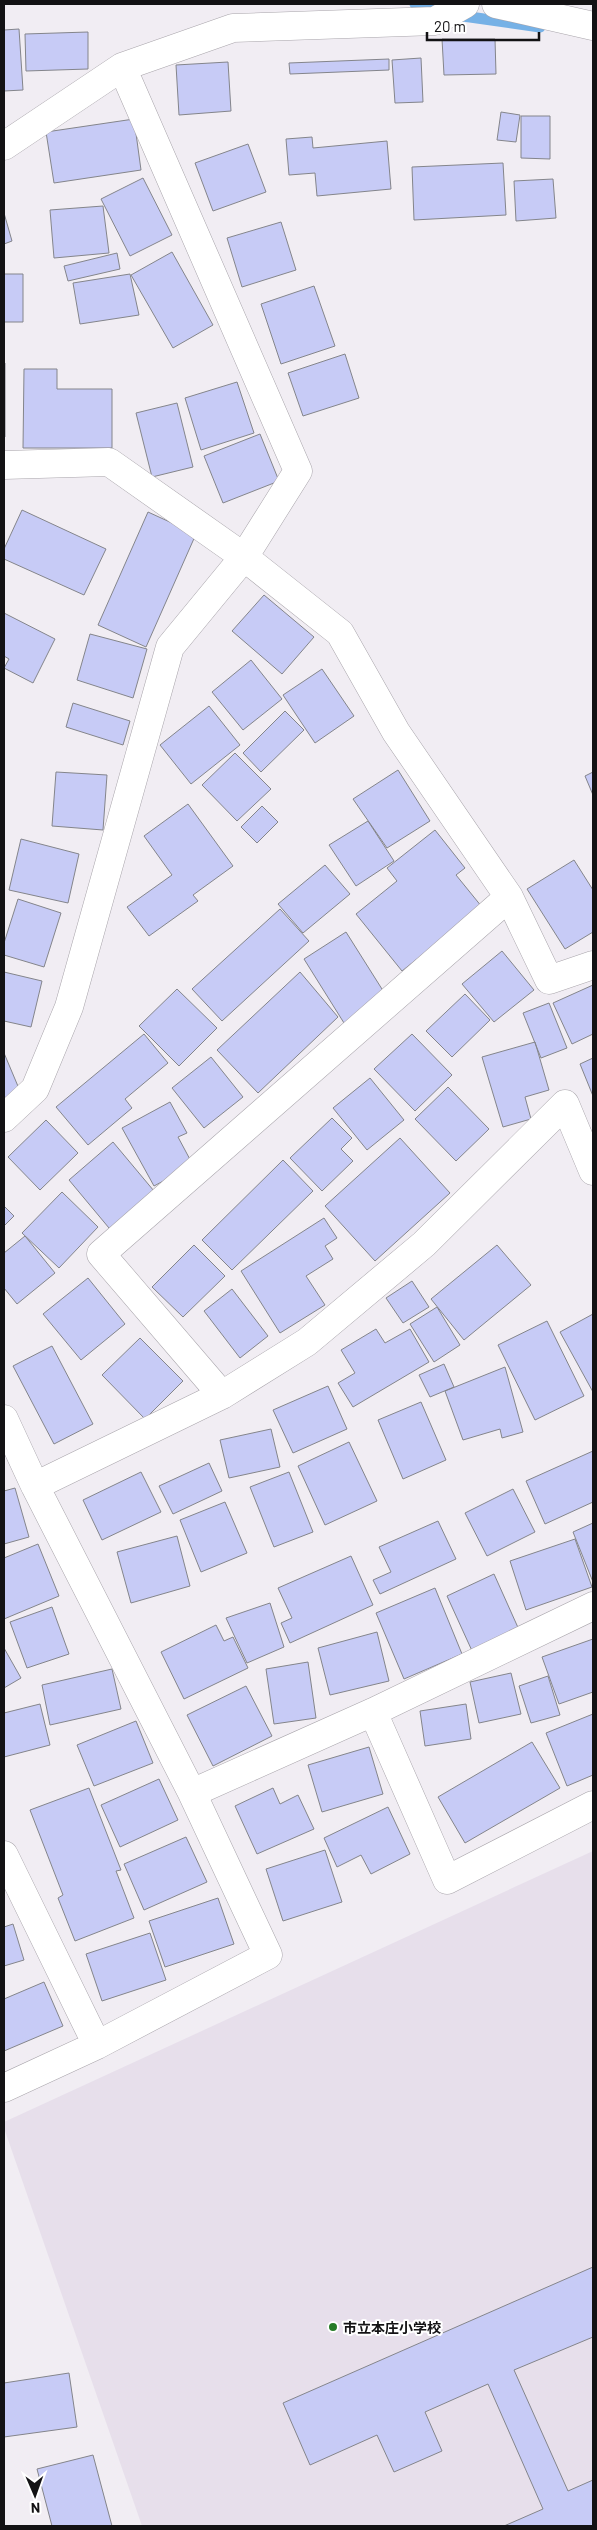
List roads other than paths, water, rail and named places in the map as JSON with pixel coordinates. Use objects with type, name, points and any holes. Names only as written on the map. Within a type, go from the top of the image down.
[{"type":"street","points":[[4,146],[122,67],[233,28],[435,21],[465,4]]},
{"type":"street","points":[[496,4],[593,26]]},
{"type":"street","points":[[4,1118],[35,1089],[69,1007],[170,647],[244,556],[298,471],[122,67]]},
{"type":"street","points":[[4,465],[109,462],[244,556],[340,633],[396,732],[509,897],[549,980],[593,965]]},
{"type":"street","points":[[222,1395],[101,1254],[509,897]]},
{"type":"street","points":[[35,1486],[222,1395],[307,1342],[424,1244],[565,1104],[593,1171]]},
{"type":"street","points":[[4,1420],[35,1486],[192,1793],[268,1955],[97,2045],[4,2088]]},
{"type":"street","points":[[192,1793],[373,1712],[593,1606]]},
{"type":"street","points":[[373,1712],[447,1880],[593,1805]]},
{"type":"street","points":[[4,1855],[97,2045]]},
{"type":"waterway","points":[[415,4],[463,16],[540,27]]},
{"type":"place","name":"市立本庄小学校","points":[[333,2327]]}]
